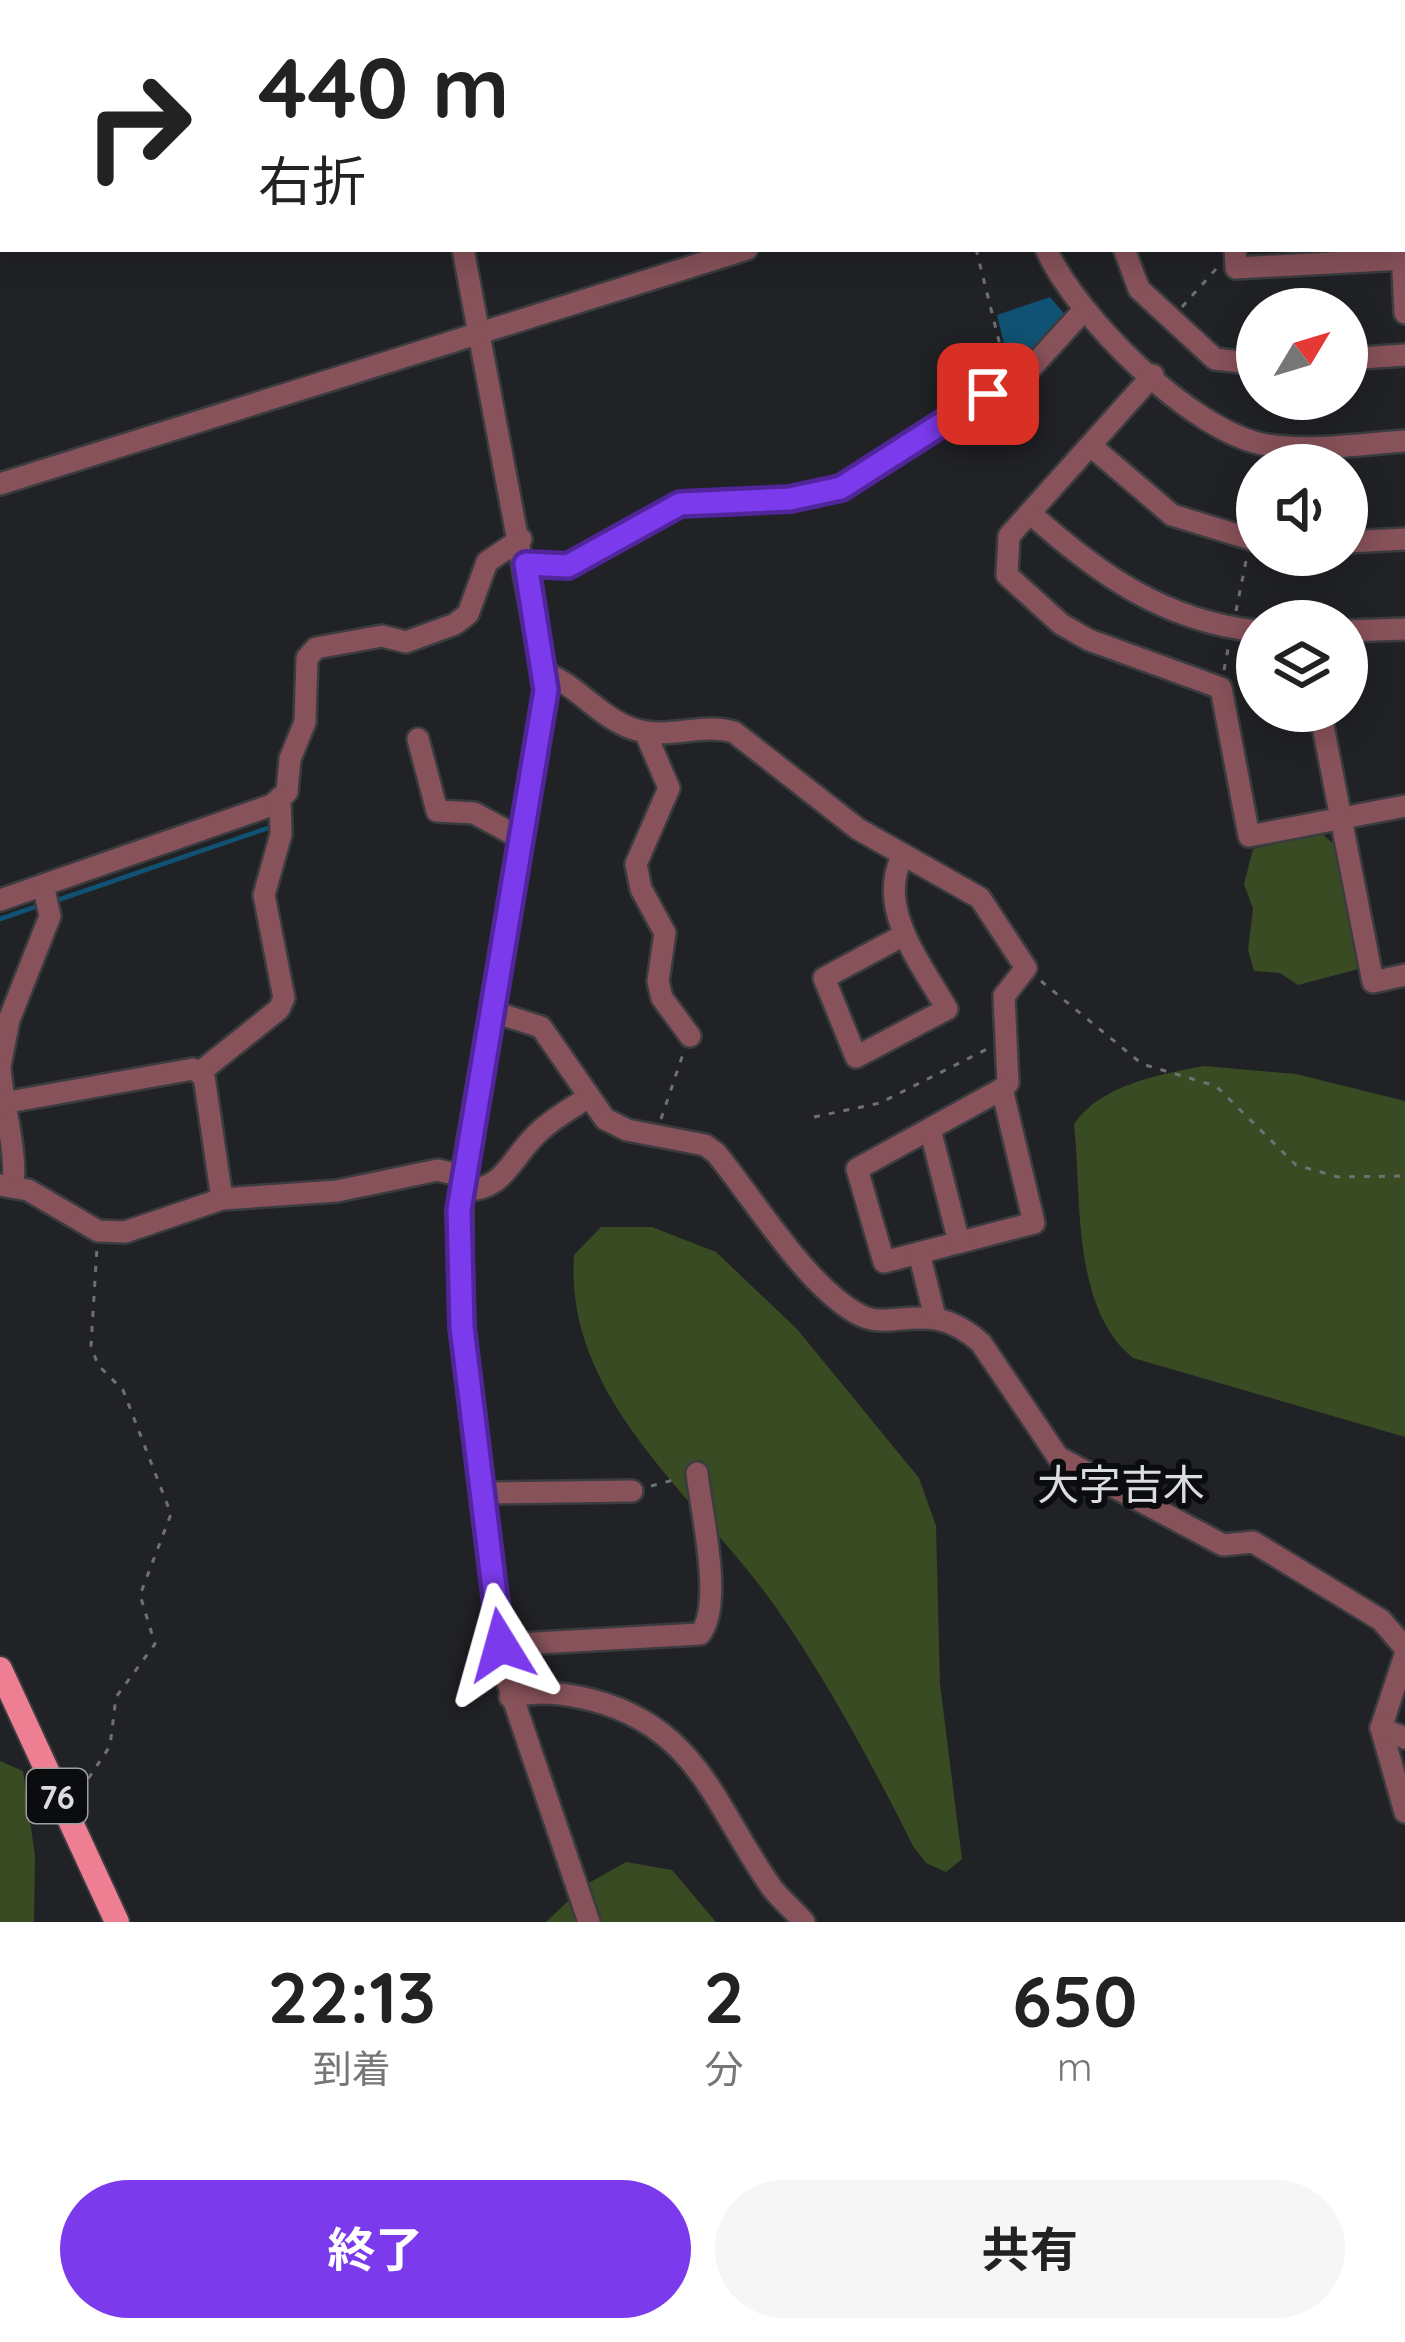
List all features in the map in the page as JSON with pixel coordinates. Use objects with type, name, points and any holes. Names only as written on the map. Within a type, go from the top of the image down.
[{"type":"main road","name":"76","points":[[0,1669],[117,1922]]},
{"type":"street","points":[[465,252],[544,673],[461,1183],[462,1327],[510,1697],[589,1922]]},
{"type":"street","points":[[0,484],[737,252]]},
{"type":"street","points":[[1047,252],[1061,283],[1084,310],[1153,375],[1234,437],[1270,446],[1405,441]]},
{"type":"street","points":[[1125,252],[1139,289],[1170,320],[1215,359],[1236,362]]},
{"type":"street","points":[[1235,259],[1402,254],[1405,313]]},
{"type":"street","points":[[526,564],[568,566],[680,504],[790,499],[841,488],[974,401],[1011,390],[1084,310]]},
{"type":"street","points":[[1368,357],[1405,355]]},
{"type":"street","points":[[1153,375],[1009,536],[1004,559],[1007,575],[1028,597],[1089,640],[1221,688],[1249,836],[1405,806]]},
{"type":"street","points":[[1091,446],[1172,515],[1236,535]]},
{"type":"street","points":[[1030,513],[1087,565],[1131,593],[1184,617],[1236,628]]},
{"type":"street","points":[[0,900],[280,798],[287,791],[290,759],[304,722],[304,674],[316,648],[382,636],[406,642],[455,624],[468,614],[487,562],[521,538]]},
{"type":"street","points":[[1368,541],[1405,539]]},
{"type":"street","points":[[1368,630],[1405,628]]},
{"type":"street","points":[[544,673],[563,680],[620,724],[645,732],[717,727],[734,732],[902,857],[980,898],[1026,968],[1004,996],[1008,1083],[857,1169],[884,1262],[1034,1223],[1002,1089]]},
{"type":"street","points":[[645,732],[668,788],[636,864],[637,876],[664,933],[658,981],[662,998],[690,1036]]},
{"type":"street","points":[[1324,732],[1373,982],[1405,975]]},
{"type":"street","points":[[418,739],[437,811],[474,813],[520,838]]},
{"type":"street","points":[[199,1073],[279,1009],[284,998],[264,895],[280,834],[280,798]]},
{"type":"street","points":[[902,857],[894,874],[904,935],[947,1009],[856,1057],[824,978],[904,935]]},
{"type":"street","points":[[43,884],[50,916],[9,1020],[0,1067],[13,1147],[7,1186],[98,1231],[125,1232],[222,1199],[337,1191],[438,1170],[480,1191],[502,1180],[540,1130],[587,1098]]},
{"type":"street","points":[[491,1011],[542,1028],[605,1119],[706,1144],[827,1289],[860,1316],[935,1317],[965,1329],[981,1342],[1058,1456],[1223,1544],[1253,1542],[1381,1620],[1405,1652],[1381,1727],[1405,1812]]},
{"type":"street","points":[[3,1103],[194,1070],[204,1076],[222,1199]]},
{"type":"street","points":[[930,1129],[959,1242]]},
{"type":"street","points":[[920,1253],[935,1317]]},
{"type":"street","points":[[501,1645],[700,1634],[708,1624],[712,1600],[697,1473]]},
{"type":"street","points":[[482,1493],[632,1491]]},
{"type":"street","points":[[510,1697],[557,1691],[634,1714],[666,1733],[707,1780],[774,1892],[803,1922]]},
{"type":"street","points":[[1381,1727],[1405,1738]]},
{"type":"path","points":[[977,252],[1011,390]]},
{"type":"path","points":[[1170,320],[1216,269],[1235,259]]},
{"type":"path","points":[[1221,688],[1244,576]]},
{"type":"path","points":[[1026,968],[1142,1064],[1216,1086],[1296,1165],[1339,1177],[1405,1176]]},
{"type":"path","points":[[655,1135],[690,1036]]},
{"type":"path","points":[[814,1117],[880,1103],[982,1048],[1009,1049]]},
{"type":"path","points":[[64,1811],[110,1746],[116,1696],[155,1644],[140,1595],[172,1514],[123,1390],[98,1365],[91,1346],[98,1231]]},
{"type":"path","points":[[632,1491],[697,1473]]},
{"type":"green space","points":[[1321,833],[1335,845],[1362,968],[1298,985],[1280,973],[1254,971],[1248,950],[1253,909],[1244,884],[1253,849]]},
{"type":"green space","points":[[1204,1066],[1296,1074],[1405,1101],[1405,1437],[1133,1358],[1113,1336],[1099,1310],[1083,1250],[1074,1124],[1115,1091]]},
{"type":"green space","points":[[601,1227],[652,1227],[716,1252],[797,1329],[919,1478],[936,1526],[940,1684],[962,1859],[946,1872],[926,1863],[913,1846],[849,1725],[777,1609],[643,1446],[614,1402],[591,1357],[577,1308],[574,1255]]},
{"type":"green space","points":[[0,1761],[23,1771],[35,1856],[34,1922],[0,1922]]},
{"type":"green space","points":[[626,1862],[672,1870],[716,1922],[546,1922],[585,1885]]},
{"type":"water","points":[[1050,297],[1067,317],[1013,380],[997,315]]},
{"type":"waterway","points":[[55,901],[271,827]]},
{"type":"waterway","points":[[0,919],[38,906]]},
{"type":"district","name":"大字吉木","points":[[1121,1484]]},
{"type":"route","points":[[501,1645],[462,1327],[459,1210],[480,1061],[546,690],[526,564],[568,566],[680,504],[790,499],[841,488],[988,394]]}]
